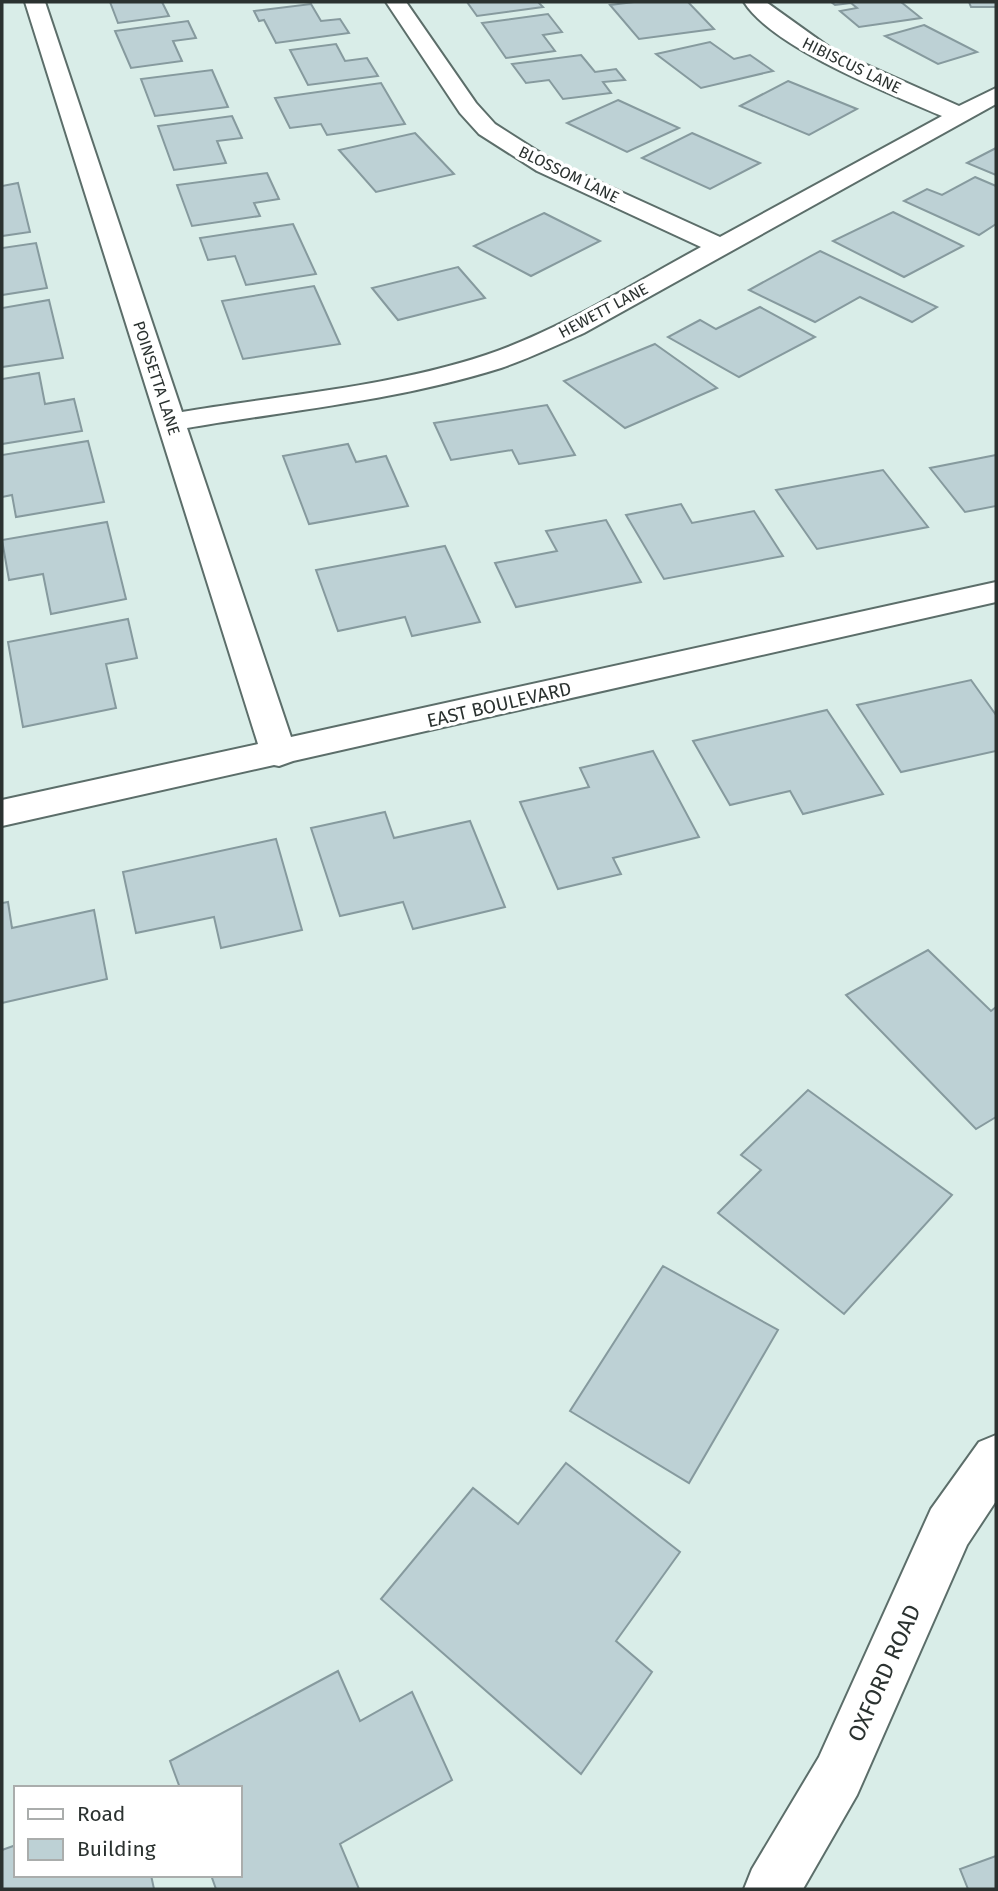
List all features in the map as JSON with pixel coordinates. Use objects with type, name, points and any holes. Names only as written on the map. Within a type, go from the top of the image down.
[{"type":"street","name":"POINSETTA LANE","points":[[35,2],[279,754]]},
{"type":"street","name":"BLOSSOM LANE","points":[[396,2],[468,108],[487,129],[545,166],[719,246]]},
{"type":"street","name":"HIBISCUS LANE","points":[[754,2],[778,25],[805,44],[842,64],[960,115]]},
{"type":"street","name":"HEWETT LANE","points":[[172,422],[409,381],[481,365],[518,353],[575,327],[996,95]]},
{"type":"street","name":"EAST BOULEVARD","points":[[2,813],[279,754],[996,593]]},
{"type":"street","name":"OXFORD ROAD","points":[[772,1889],[838,1776],[949,1527],[996,1459]]},
{"type":"building","points":[[110,2],[162,2],[169,16],[118,23]]},
{"type":"building","points":[[467,2],[538,2],[543,7],[477,16]]},
{"type":"building","points":[[688,2],[714,29],[639,39],[610,5]]},
{"type":"building","points":[[831,2],[901,2],[921,18],[859,27],[840,11],[857,8],[851,3],[835,5]]},
{"type":"building","points":[[969,2],[996,2],[996,7],[971,7]]},
{"type":"building","points":[[311,4],[321,21],[340,19],[349,33],[276,43],[264,20],[259,21],[254,11]]},
{"type":"building","points":[[548,14],[562,32],[543,35],[555,51],[506,58],[482,23]]},
{"type":"building","points":[[188,21],[196,38],[173,41],[182,61],[131,68],[115,31]]},
{"type":"building","points":[[924,25],[977,52],[938,64],[885,36]]},
{"type":"building","points":[[710,42],[734,59],[750,55],[773,71],[701,88],[656,54]]},
{"type":"building","points":[[336,44],[345,61],[367,58],[378,76],[308,85],[290,50]]},
{"type":"building","points":[[581,55],[595,72],[616,69],[625,80],[603,82],[611,93],[563,99],[549,80],[526,83],[512,64]]},
{"type":"building","points":[[212,70],[228,107],[155,116],[141,79]]},
{"type":"building","points":[[788,81],[857,109],[809,135],[740,106]]},
{"type":"building","points":[[381,83],[405,124],[327,135],[321,124],[290,128],[275,98]]},
{"type":"building","points":[[618,100],[679,128],[627,152],[567,123]]},
{"type":"building","points":[[232,116],[242,138],[217,141],[226,163],[174,170],[158,126]]},
{"type":"building","points":[[415,133],[454,174],[376,192],[339,150]]},
{"type":"building","points":[[692,133],[760,163],[710,189],[642,158]]},
{"type":"building","points":[[996,148],[996,175],[967,163]]},
{"type":"building","points":[[267,173],[279,199],[254,203],[260,216],[192,226],[177,185]]},
{"type":"building","points":[[975,177],[996,186],[996,224],[979,235],[904,201],[927,189],[942,195]]},
{"type":"building","points":[[18,183],[30,232],[2,236],[2,186]]},
{"type":"building","points":[[893,212],[963,246],[904,277],[833,241]]},
{"type":"building","points":[[544,213],[600,241],[531,276],[474,246]]},
{"type":"building","points":[[293,224],[316,274],[246,285],[235,256],[208,260],[200,238]]},
{"type":"building","points":[[36,243],[47,288],[2,295],[2,248]]},
{"type":"building","points":[[820,251],[937,307],[912,322],[860,297],[815,322],[749,290]]},
{"type":"building","points":[[458,267],[485,298],[398,320],[372,288]]},
{"type":"building","points":[[314,286],[340,344],[243,359],[222,301]]},
{"type":"building","points":[[49,300],[63,358],[2,367],[2,308]]},
{"type":"building","points":[[760,307],[815,337],[739,377],[668,337],[700,320],[716,329]]},
{"type":"building","points":[[655,344],[717,388],[625,428],[564,381]]},
{"type":"building","points":[[39,373],[45,404],[74,399],[82,431],[2,444],[2,379]]},
{"type":"building","points":[[547,405],[575,455],[519,464],[512,450],[451,460],[434,423]]},
{"type":"building","points":[[88,441],[104,502],[16,517],[12,495],[2,497],[2,455]]},
{"type":"building","points":[[348,444],[356,462],[386,456],[408,506],[309,524],[283,456]]},
{"type":"building","points":[[996,455],[996,506],[965,512],[930,468]]},
{"type":"building","points":[[883,470],[928,527],[817,549],[776,490]]},
{"type":"building","points":[[681,504],[692,523],[754,511],[783,556],[664,579],[626,515]]},
{"type":"building","points":[[606,520],[641,582],[516,607],[495,563],[557,551],[546,531]]},
{"type":"building","points":[[107,522],[126,599],[51,614],[43,574],[9,580],[2,540]]},
{"type":"building","points":[[445,546],[480,622],[412,636],[405,617],[338,631],[316,570]]},
{"type":"building","points":[[128,619],[137,658],[106,664],[116,708],[23,727],[8,642]]},
{"type":"building","points":[[971,680],[996,715],[996,751],[901,772],[857,705]]},
{"type":"building","points":[[827,710],[883,794],[803,814],[790,791],[730,805],[693,741]]},
{"type":"building","points":[[653,751],[699,837],[613,858],[621,874],[558,889],[520,802],[589,787],[580,768]]},
{"type":"building","points":[[385,812],[394,838],[470,821],[505,907],[413,929],[403,902],[340,916],[311,828]]},
{"type":"building","points":[[276,839],[302,930],[221,948],[214,917],[136,933],[123,872]]},
{"type":"building","points":[[8,902],[12,928],[94,910],[107,979],[2,1003],[2,903]]},
{"type":"building","points":[[928,950],[991,1011],[996,1007],[996,1117],[976,1129],[846,995]]},
{"type":"building","points":[[808,1090],[952,1195],[844,1314],[718,1213],[761,1170],[741,1155]]},
{"type":"building","points":[[663,1266],[778,1330],[689,1483],[570,1411]]},
{"type":"building","points":[[566,1463],[680,1552],[616,1641],[652,1672],[581,1774],[381,1599],[473,1488],[518,1524]]},
{"type":"building","points":[[338,1671],[360,1721],[412,1692],[452,1780],[340,1844],[359,1889],[216,1889],[212,1877],[242,1877],[242,1786],[179,1786],[170,1761]]},
{"type":"building","points":[[14,1846],[14,1877],[151,1877],[154,1889],[2,1889],[2,1850]]},
{"type":"building","points":[[996,1856],[996,1889],[968,1889],[960,1869]]}]
